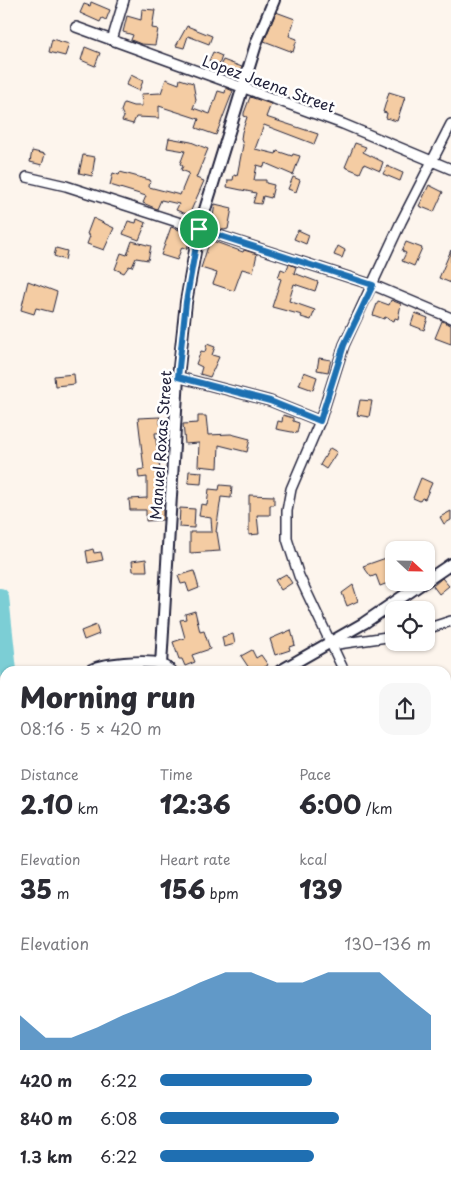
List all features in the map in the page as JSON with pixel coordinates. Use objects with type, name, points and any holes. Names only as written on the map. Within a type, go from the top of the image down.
[{"type":"street","points":[[112,40],[124,0]]},
{"type":"street","name":"Manuel Roxas Street","points":[[161,664],[178,377],[186,302],[199,229],[244,90],[257,41],[274,0]]},
{"type":"street","name":"Lopez Jaena Street","points":[[76,27],[244,90],[343,124],[432,159],[451,169]]},
{"type":"street","points":[[342,666],[299,576],[287,540],[287,511],[291,490],[320,421],[344,345],[432,159],[451,124]]},
{"type":"street","points":[[27,177],[66,186],[373,285],[451,318]]},
{"type":"street","points":[[178,377],[270,401],[320,421]]},
{"type":"street","points":[[435,575],[451,564]]},
{"type":"street","points":[[289,666],[364,623],[412,591]]},
{"type":"street","points":[[435,626],[451,621]]},
{"type":"street","points":[[330,643],[385,637]]},
{"type":"street","points":[[106,666],[123,663],[161,664],[164,666]]},
{"type":"building","points":[[91,2],[110,10],[106,20],[102,18],[100,22],[80,13],[84,4],[90,6]]},
{"type":"building","points":[[142,9],[155,10],[152,28],[158,29],[155,45],[141,44],[131,40],[133,35],[123,32],[127,16],[141,20]]},
{"type":"building","points":[[276,12],[295,19],[289,36],[297,39],[293,52],[264,41]]},
{"type":"building","points":[[187,26],[212,36],[209,44],[188,36],[184,48],[176,46]]},
{"type":"building","points":[[52,39],[69,44],[65,56],[49,52]]},
{"type":"building","points":[[85,47],[100,53],[95,66],[81,60]]},
{"type":"building","points":[[213,52],[222,56],[219,65],[209,61]]},
{"type":"building","points":[[223,60],[242,67],[238,79],[218,70]]},
{"type":"building","points":[[131,75],[143,81],[139,91],[126,85]]},
{"type":"building","points":[[166,79],[179,84],[180,79],[193,83],[196,100],[193,108],[210,114],[218,91],[225,93],[226,88],[233,91],[216,135],[196,128],[199,119],[159,106],[159,118],[136,117],[133,124],[122,121],[124,117],[121,111],[124,103],[142,106],[141,94],[161,93]]},
{"type":"building","points":[[389,92],[405,97],[397,121],[386,118],[387,113],[383,112]]},
{"type":"building","points":[[250,97],[271,104],[266,117],[318,134],[314,144],[264,125],[255,149],[276,154],[277,151],[292,156],[293,154],[300,156],[293,175],[265,163],[264,167],[257,165],[254,180],[266,180],[266,183],[274,185],[271,198],[263,196],[261,204],[253,203],[256,193],[227,187],[228,180],[233,180],[234,175],[237,176],[243,145],[241,139],[242,132],[247,117],[244,116],[244,113]]},
{"type":"building","points":[[169,138],[191,142],[208,149],[196,178],[204,181],[189,215],[176,210],[179,204],[161,200],[157,209],[143,203],[146,196],[110,185],[113,173],[119,175],[120,172],[150,180],[149,187],[180,195],[189,173],[181,170],[183,166],[180,164],[185,151],[167,148]]},
{"type":"building","points":[[355,143],[366,147],[363,152],[383,162],[380,171],[364,164],[360,173],[345,167]]},
{"type":"building","points":[[32,151],[45,154],[42,165],[30,162]]},
{"type":"building","points":[[83,155],[95,157],[92,176],[79,173]]},
{"type":"building","points":[[387,166],[403,173],[400,181],[383,174]]},
{"type":"building","points":[[293,177],[300,180],[296,192],[288,189]]},
{"type":"building","points":[[429,185],[443,192],[434,212],[419,206]]},
{"type":"building","points":[[215,204],[232,208],[228,229],[216,228],[217,223],[212,222]]},
{"type":"building","points":[[93,218],[114,228],[104,250],[87,244],[90,236],[87,234]]},
{"type":"building","points":[[137,219],[146,223],[139,240],[123,234],[128,221],[136,223]]},
{"type":"building","points":[[171,227],[191,234],[187,249],[182,247],[177,260],[161,255]]},
{"type":"building","points":[[298,230],[309,235],[306,244],[294,239]]},
{"type":"building","points":[[210,240],[243,252],[244,250],[257,254],[253,272],[242,269],[234,291],[213,284],[217,273],[201,268]]},
{"type":"building","points":[[132,241],[151,246],[148,260],[136,258],[132,267],[129,266],[124,273],[115,269],[121,253],[127,255]]},
{"type":"building","points":[[406,242],[422,248],[414,266],[402,261],[406,253],[402,251]]},
{"type":"building","points":[[338,246],[345,250],[342,258],[334,255]]},
{"type":"building","points":[[56,248],[67,251],[65,260],[54,256]]},
{"type":"building","points":[[451,250],[451,283],[439,278]]},
{"type":"building","points":[[289,264],[296,267],[294,273],[318,282],[315,291],[294,284],[289,301],[315,310],[311,320],[301,317],[302,315],[272,307],[281,279],[278,278],[281,269],[286,271]]},
{"type":"building","points":[[28,281],[57,292],[52,312],[36,308],[34,314],[21,310]]},
{"type":"building","points":[[391,300],[401,304],[398,319],[395,318],[394,321],[373,315],[378,301],[389,305]]},
{"type":"building","points":[[415,313],[428,318],[424,330],[411,325]]},
{"type":"building","points":[[442,321],[451,325],[451,344],[435,338]]},
{"type":"building","points":[[207,344],[215,347],[212,355],[219,357],[210,377],[200,374],[202,367],[196,364],[201,351],[205,352]]},
{"type":"building","points":[[319,358],[331,360],[328,372],[317,370]]},
{"type":"building","points":[[304,372],[317,377],[313,390],[299,385]]},
{"type":"building","points":[[74,374],[75,384],[55,386],[54,376]]},
{"type":"building","points":[[360,400],[372,401],[369,417],[357,415]]},
{"type":"building","points":[[283,415],[293,418],[293,421],[299,423],[297,433],[276,429],[278,421],[282,422]]},
{"type":"building","points":[[198,416],[206,416],[208,435],[231,434],[250,439],[247,452],[219,445],[218,468],[198,466],[199,443],[185,444],[183,424],[198,423]]},
{"type":"building","points":[[160,417],[160,424],[168,424],[168,432],[155,433],[160,470],[156,471],[158,500],[163,500],[163,520],[146,521],[146,510],[130,510],[129,499],[147,498],[147,477],[139,478],[138,470],[144,469],[138,418]]},
{"type":"building","points":[[330,448],[337,452],[326,469],[320,465]]},
{"type":"building","points":[[189,471],[202,472],[201,484],[188,483]]},
{"type":"building","points":[[421,478],[432,483],[425,499],[422,498],[420,501],[413,498]]},
{"type":"building","points":[[220,485],[232,486],[231,498],[221,497],[216,532],[220,551],[190,553],[190,532],[212,532],[211,518],[199,516],[201,504],[207,505],[209,489],[219,490]]},
{"type":"building","points":[[249,495],[274,496],[274,505],[270,505],[270,515],[257,515],[259,534],[249,535]]},
{"type":"building","points":[[180,508],[195,509],[194,528],[179,527]]},
{"type":"building","points":[[451,511],[451,520],[444,524],[440,517]]},
{"type":"building","points":[[93,549],[94,553],[101,552],[103,560],[88,563],[86,551]]},
{"type":"building","points":[[385,558],[385,584],[380,586],[376,575],[371,577],[363,566]]},
{"type":"building","points":[[146,559],[147,571],[133,571],[132,561]]},
{"type":"building","points":[[194,571],[199,588],[189,592],[186,583],[181,584],[178,576]]},
{"type":"building","points":[[286,574],[292,583],[281,590],[275,580]]},
{"type":"building","points":[[442,578],[449,586],[439,594],[435,589],[435,584]]},
{"type":"building","points":[[353,585],[358,601],[347,606],[342,593]]},
{"type":"building","points":[[195,611],[200,632],[204,631],[210,649],[192,655],[195,662],[185,666],[182,659],[179,659],[173,642],[185,638],[180,620],[186,619],[185,614]]},
{"type":"building","points":[[96,625],[99,634],[84,640],[81,631]]},
{"type":"building","points":[[291,630],[295,645],[289,647],[290,650],[275,655],[270,639]]},
{"type":"building","points":[[233,634],[235,644],[224,647],[222,637]]},
{"type":"building","points":[[252,650],[256,658],[261,655],[268,665],[248,666],[241,656]]},
{"type":"waterway","points":[[0,597],[7,666]]},
{"type":"route","points":[[199,229],[373,285],[344,345],[320,421],[270,401],[178,377],[186,302],[199,229]]}]
